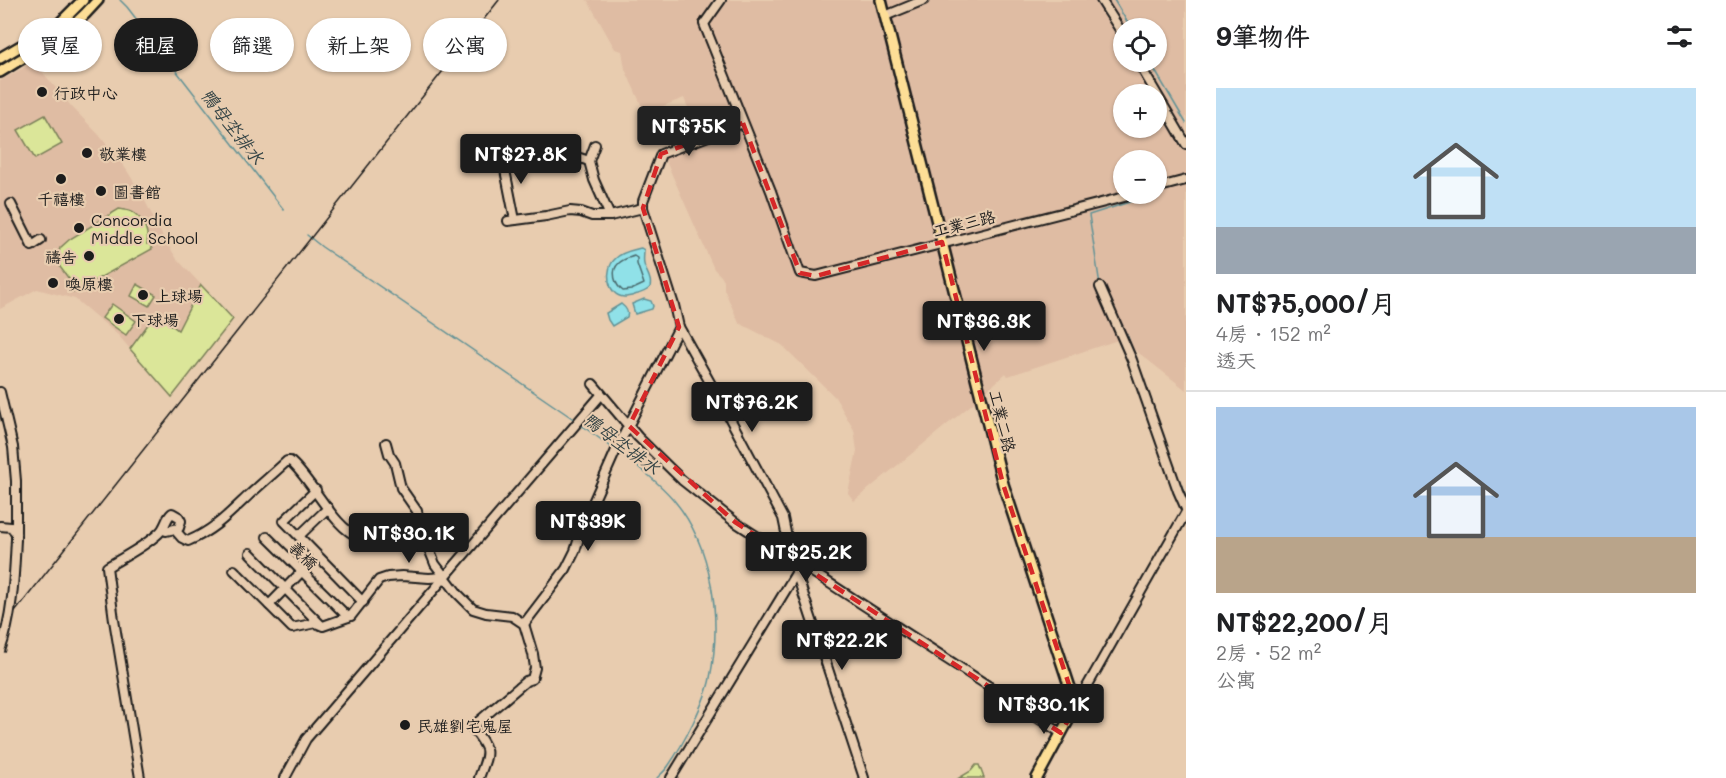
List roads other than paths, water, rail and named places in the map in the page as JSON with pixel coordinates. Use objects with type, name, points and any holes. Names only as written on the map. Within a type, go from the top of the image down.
[{"type":"main road","points":[[0,58],[60,22],[83,0]]},
{"type":"main road","points":[[0,72],[68,30],[98,0]]},
{"type":"main road","name":"工業二路","points":[[882,0],[1003,484],[1076,706]]},
{"type":"main road","points":[[1037,778],[1076,706]]},
{"type":"street","points":[[721,0],[704,24],[743,123],[661,154],[643,201],[643,208],[679,327],[783,518],[790,552]]},
{"type":"street","points":[[885,16],[924,0]]},
{"type":"street","points":[[1101,0],[1113,19]]},
{"type":"street","points":[[1144,72],[1186,144]]},
{"type":"street","name":"工業三路","points":[[743,123],[771,191],[800,273],[816,276],[1113,200]]},
{"type":"street","points":[[595,145],[588,161],[610,216]]},
{"type":"street","points":[[502,155],[511,221],[570,211],[592,216],[610,216],[643,208]]},
{"type":"street","points":[[565,160],[580,158],[588,161]]},
{"type":"street","points":[[1167,185],[1186,180]]},
{"type":"street","points":[[11,204],[32,246],[41,240]]},
{"type":"street","points":[[1076,706],[1186,510],[1132,360],[1100,287]]},
{"type":"street","points":[[524,624],[566,569],[575,552],[583,525],[618,448],[679,327]]},
{"type":"street","points":[[593,384],[629,426],[682,480],[735,522],[798,568],[1061,733]]},
{"type":"street","points":[[0,392],[13,447],[16,481],[14,591],[0,651]]},
{"type":"street","points":[[285,778],[306,738],[601,395]]},
{"type":"street","points":[[386,442],[389,454],[395,463],[401,489],[417,511],[419,532]]},
{"type":"street","points":[[175,530],[188,541],[199,537],[222,521],[287,461],[290,461],[316,490],[336,520],[356,536],[380,537],[413,530],[419,532],[425,538],[435,564],[473,609],[512,616],[524,624],[533,654],[535,668],[532,679],[526,681],[472,727],[488,751],[479,778]]},
{"type":"street","name":"義橋","points":[[316,490],[284,521],[363,602]]},
{"type":"street","points":[[299,536],[327,508]]},
{"type":"street","points":[[140,778],[107,567],[163,529],[167,517],[172,513],[181,521],[179,528],[175,530],[163,529]]},
{"type":"street","points":[[0,526],[11,527],[16,536]]},
{"type":"street","name":"義橋","points":[[267,537],[348,617]]},
{"type":"street","points":[[250,553],[320,624]]},
{"type":"street","points":[[269,604],[317,556]]},
{"type":"street","points":[[672,778],[798,568]]},
{"type":"street","points":[[798,568],[864,778]]},
{"type":"street","points":[[234,570],[292,628],[316,623],[323,626],[351,616],[379,580],[388,577],[445,577]]},
{"type":"water","points":[[641,248],[644,250],[644,262],[650,287],[648,290],[631,296],[618,295],[611,287],[609,269],[620,255]]},
{"type":"water","points":[[644,299],[651,301],[652,309],[635,314],[632,304]]},
{"type":"water","points":[[621,304],[626,310],[627,317],[612,326],[606,313]]},
{"type":"waterway","name":"鴨母坔排水","points":[[120,0],[284,210]]},
{"type":"waterway","points":[[1114,0],[1125,18]]},
{"type":"waterway","points":[[1156,72],[1186,123]]},
{"type":"waterway","points":[[1100,285],[1089,215],[1186,184]]},
{"type":"waterway","name":"鴨母坔排水","points":[[307,235],[575,420]]},
{"type":"waterway","points":[[1119,321],[1134,355]]},
{"type":"waterway","name":"鴨母坔排水","points":[[581,425],[614,449]]},
{"type":"waterway","name":"鴨母坔排水","points":[[617,451],[661,487],[687,518],[705,561],[714,608],[715,632],[708,687],[681,746],[668,767],[657,778]]},
{"type":"waterway","points":[[1175,470],[1186,496]]},
{"type":"railway","points":[[0,631],[499,0]]},
{"type":"place","name":"行政中心","points":[[42,92]]},
{"type":"place","name":"敬業樓","points":[[87,153]]},
{"type":"place","name":"千禧樓","points":[[61,179]]},
{"type":"place","name":"圖書館","points":[[101,191]]},
{"type":"place","name":"Concordia Middle School","points":[[79,228]]},
{"type":"place","name":"禱告","points":[[89,256]]},
{"type":"place","name":"喚原樓","points":[[53,283]]},
{"type":"place","name":"上球場","points":[[143,295]]},
{"type":"place","name":"下球場","points":[[119,319]]},
{"type":"place","name":"民雄劉宅鬼屋","points":[[405,725]]}]
